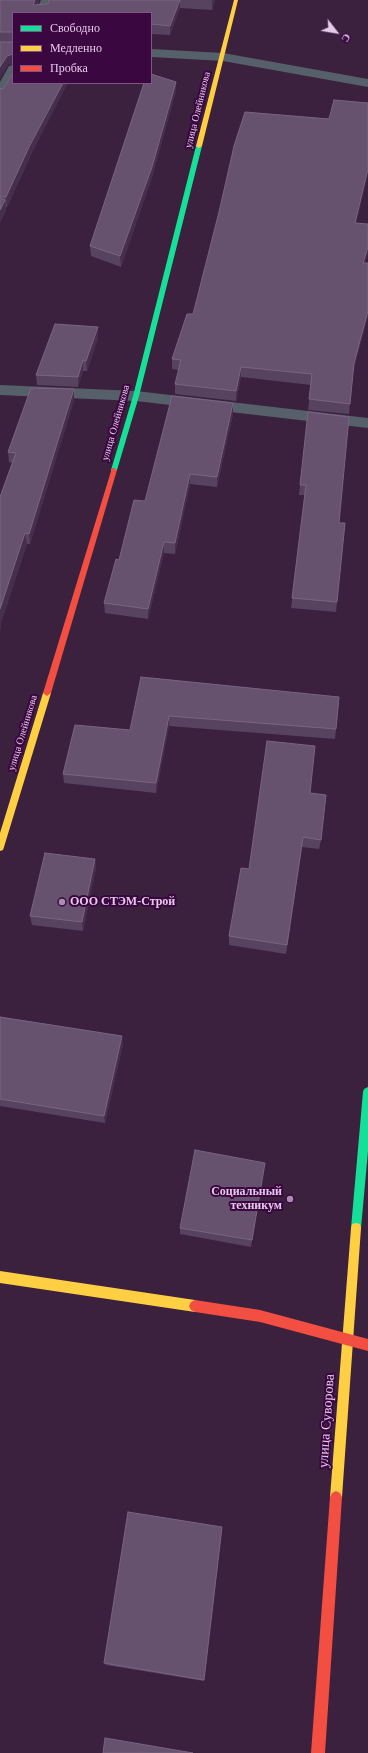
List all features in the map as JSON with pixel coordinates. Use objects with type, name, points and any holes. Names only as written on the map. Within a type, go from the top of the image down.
[{"type":"street","points":[[41,12],[47,0]]},
{"type":"street","name":"улица Олейникова","points":[[0,847],[136,396],[223,57],[236,0]]},
{"type":"street","points":[[152,53],[223,57],[368,83]]},
{"type":"street","points":[[0,94],[12,71]]},
{"type":"street","points":[[0,390],[136,396],[368,423]]},
{"type":"street","name":"улица Суворова","points":[[318,1753],[347,1340],[368,1092]]},
{"type":"street","points":[[0,1277],[260,1316],[368,1345]]},
{"type":"building","points":[[0,0],[35,0],[33,5],[48,4],[49,0],[180,0],[170,26],[152,24],[152,12],[12,12],[12,32],[0,32]]},
{"type":"building","points":[[0,42],[12,42],[12,54],[7,56],[0,67]]},
{"type":"building","points":[[152,74],[176,82],[152,167],[120,256],[90,246],[144,84],[152,84]]},
{"type":"building","points":[[12,75],[12,84],[62,84],[29,147],[6,197],[0,197],[0,88],[3,89]]},
{"type":"building","points":[[334,100],[368,103],[368,169],[355,223],[368,224],[368,247],[363,263],[368,263],[368,311],[354,363],[350,404],[309,399],[312,374],[241,367],[236,391],[175,384],[181,360],[172,359],[187,314],[193,314],[234,146],[245,112],[329,119]]},
{"type":"building","points":[[0,198],[5,200],[0,210]]},
{"type":"building","points":[[55,324],[98,327],[86,361],[83,360],[78,377],[36,375]]},
{"type":"building","points":[[31,388],[74,389],[29,534],[25,533],[0,609],[0,497],[16,453],[8,452]]},
{"type":"building","points":[[172,396],[233,403],[217,477],[190,474],[175,543],[164,542],[148,609],[104,603],[116,559],[119,560],[134,500],[145,501]]},
{"type":"building","points":[[308,412],[349,417],[339,523],[345,523],[337,602],[292,598],[306,485],[300,485]]},
{"type":"building","points":[[141,677],[339,697],[336,729],[169,716],[156,783],[63,774],[75,725],[130,730]]},
{"type":"building","points":[[267,741],[315,746],[310,793],[326,795],[321,840],[303,837],[287,945],[229,936],[241,868],[249,869]]},
{"type":"building","points":[[45,853],[95,859],[82,922],[30,916]]},
{"type":"building","points":[[0,1017],[122,1036],[104,1116],[0,1099]]},
{"type":"building","points":[[195,1150],[265,1163],[252,1240],[180,1228]]},
{"type":"building","points":[[128,1512],[222,1527],[204,1680],[104,1663]]},
{"type":"building","points":[[105,1738],[193,1753],[103,1753]]},
{"type":"traffic: fast","points":[[114,470],[136,396],[199,146]]},
{"type":"traffic: fast","points":[[356,1228],[368,1092]]},
{"type":"traffic: slow","points":[[199,146],[236,0]]},
{"type":"traffic: slow","points":[[0,847],[47,693]]},
{"type":"traffic: slow","points":[[336,1497],[356,1228]]},
{"type":"traffic: slow","points":[[0,1277],[195,1306]]},
{"type":"traffic: jam","points":[[47,693],[114,470]]},
{"type":"traffic: jam","points":[[195,1306],[260,1316],[368,1345]]},
{"type":"traffic: jam","points":[[318,1753],[336,1497]]},
{"type":"place","name":"ООО СТЭМ-Строй","points":[[62,902]]},
{"type":"place","name":"Социальный техникум","points":[[290,1199]]}]
